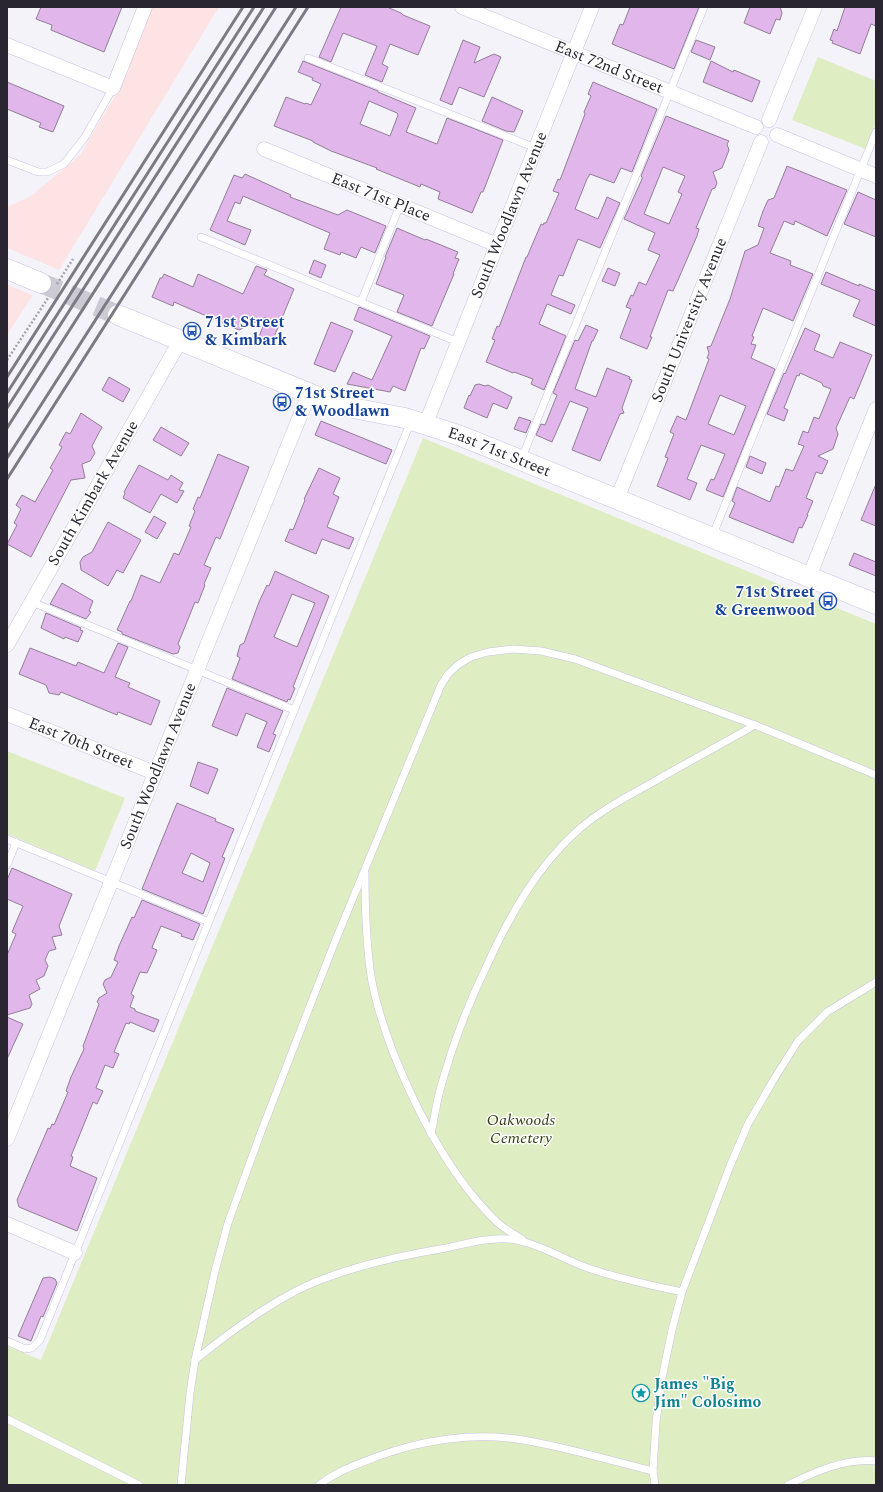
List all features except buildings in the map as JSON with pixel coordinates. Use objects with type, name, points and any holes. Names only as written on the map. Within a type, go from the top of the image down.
[{"type":"main road","points":[[7,269],[49,288]]},
{"type":"main road","name":"East 71st Street","points":[[118,315],[309,394],[353,408],[419,421],[521,460],[876,604]]},
{"type":"street","points":[[7,44],[112,88],[145,7]]},
{"type":"street","name":"East 72nd Street","points":[[462,7],[756,127]]},
{"type":"street","name":"South Woodlawn Avenue","points":[[419,421],[458,342],[592,7]]},
{"type":"street","points":[[769,120],[815,7]]},
{"type":"street","points":[[769,120],[776,126],[777,135],[772,141],[765,143],[761,142],[756,137],[756,127],[760,122],[769,120]]},
{"type":"street","points":[[777,135],[876,176]]},
{"type":"street","name":"South University Avenue","points":[[617,499],[761,142]]},
{"type":"street","name":"East 71st Place","points":[[264,149],[497,245]]},
{"type":"street","name":"South Kimbark Avenue","points":[[7,645],[180,341]]},
{"type":"street","name":"South Woodlawn Avenue","points":[[7,1139],[309,394]]},
{"type":"street","points":[[809,577],[876,409]]},
{"type":"street","name":"East 70th Street","points":[[7,714],[155,773]]},
{"type":"street","points":[[7,1224],[75,1252]]},
{"type":"lane","points":[[521,460],[704,7]]},
{"type":"lane","points":[[308,58],[536,148]]},
{"type":"lane","points":[[7,160],[38,172],[47,172],[64,164],[85,137],[112,88]]},
{"type":"lane","points":[[712,538],[876,132]]},
{"type":"lane","points":[[361,302],[400,205]]},
{"type":"lane","points":[[201,237],[458,342]]},
{"type":"lane","points":[[7,1341],[25,1349],[32,1348],[40,1340],[294,710],[419,421]]},
{"type":"lane","points":[[32,602],[294,710]]},
{"type":"lane","points":[[181,1485],[195,1360],[228,1223],[314,995],[441,685],[448,674],[459,664],[471,657],[488,652],[513,649],[541,651],[604,669],[755,725],[876,775]]},
{"type":"lane","points":[[431,1134],[447,1065],[478,984],[499,939],[520,900],[559,848],[578,831],[625,798],[755,725]]},
{"type":"lane","points":[[7,839],[209,922]]},
{"type":"lane","points":[[7,865],[16,843]]},
{"type":"lane","points":[[365,870],[365,908],[371,977],[377,1006],[399,1068],[415,1104],[431,1134],[479,1204],[498,1224],[525,1242],[587,1268],[623,1280],[682,1292]]},
{"type":"lane","points":[[655,1485],[653,1471],[656,1422],[662,1378],[672,1330],[682,1292],[730,1166],[748,1124],[798,1041],[828,1012],[876,982]]},
{"type":"lane","points":[[195,1360],[223,1337],[258,1314],[287,1296],[322,1279],[365,1265],[409,1254],[488,1240],[508,1239],[525,1242]]},
{"type":"lane","points":[[7,1419],[139,1485]]},
{"type":"lane","points":[[319,1485],[351,1466],[390,1452],[434,1440],[477,1437],[515,1439],[557,1446],[653,1471]]},
{"type":"lane","points":[[788,1485],[835,1465],[876,1461]]},
{"type":"path","points":[[7,360],[49,288],[73,259]]},
{"type":"shaded area","points":[[152,7],[219,7],[59,270],[7,248],[7,207],[31,196],[80,155],[117,92]]},
{"type":"shaded area","points":[[7,285],[33,295],[7,335]]},
{"type":"green space","points":[[818,57],[876,81],[876,123],[866,149],[792,120]]},
{"type":"green space","name":"Oakwoods Cemetery","points":[[423,438],[876,624],[876,1485],[7,1485],[7,1346],[41,1360]]},
{"type":"green space","points":[[7,751],[125,798],[95,871],[7,834]]},
{"type":"tunnel","points":[[41,283],[118,315]]},
{"type":"railway","points":[[7,377],[243,7]]},
{"type":"railway","points":[[7,393],[254,7]]},
{"type":"railway","points":[[7,408],[264,7]]},
{"type":"railway","points":[[7,428],[276,7]]},
{"type":"railway","points":[[7,458],[296,7]]},
{"type":"railway","points":[[7,479],[308,7]]},
{"type":"place","name":"71st Street & Kimbark","points":[[192,331]]},
{"type":"place","name":"71st Street & Woodlawn","points":[[282,402]]},
{"type":"place","name":"71st Street & Greenwood","points":[[828,601]]},
{"type":"place","name":"James \"Big Jim\" Colosimo","points":[[641,1393]]}]
